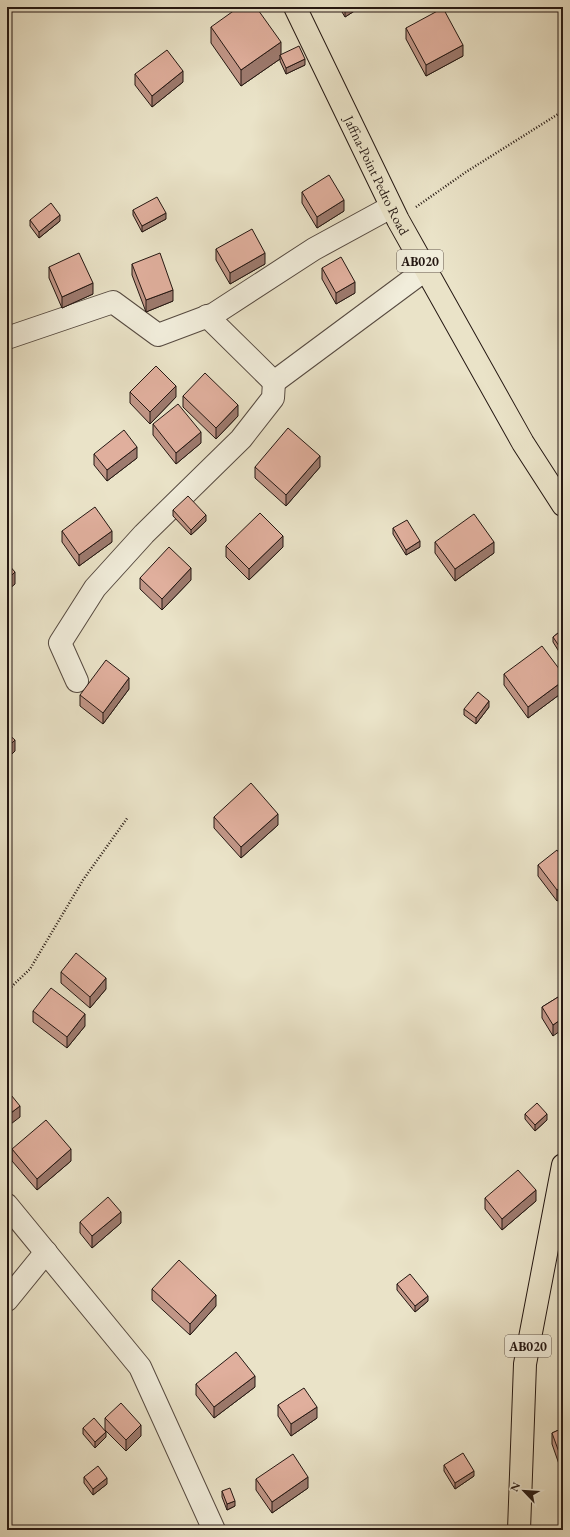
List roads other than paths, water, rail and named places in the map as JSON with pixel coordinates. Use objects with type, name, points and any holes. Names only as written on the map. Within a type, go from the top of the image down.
[{"type":"main road","name":"Jaffna-Point Pedro Road","points":[[294,7],[394,213],[523,442],[563,505]]},
{"type":"main road","name":"AB020","points":[[519,1530],[524,1364],[563,1164]]},
{"type":"street","points":[[7,338],[113,302],[158,335],[208,316],[314,249],[394,213]]},
{"type":"street","points":[[274,382],[425,270]]},
{"type":"street","points":[[77,681],[60,643],[95,588],[144,534],[241,439],[273,398],[274,382],[208,316]]},
{"type":"street","points":[[7,1206],[140,1368],[214,1530]]},
{"type":"street","points":[[7,1300],[46,1252]]}]
